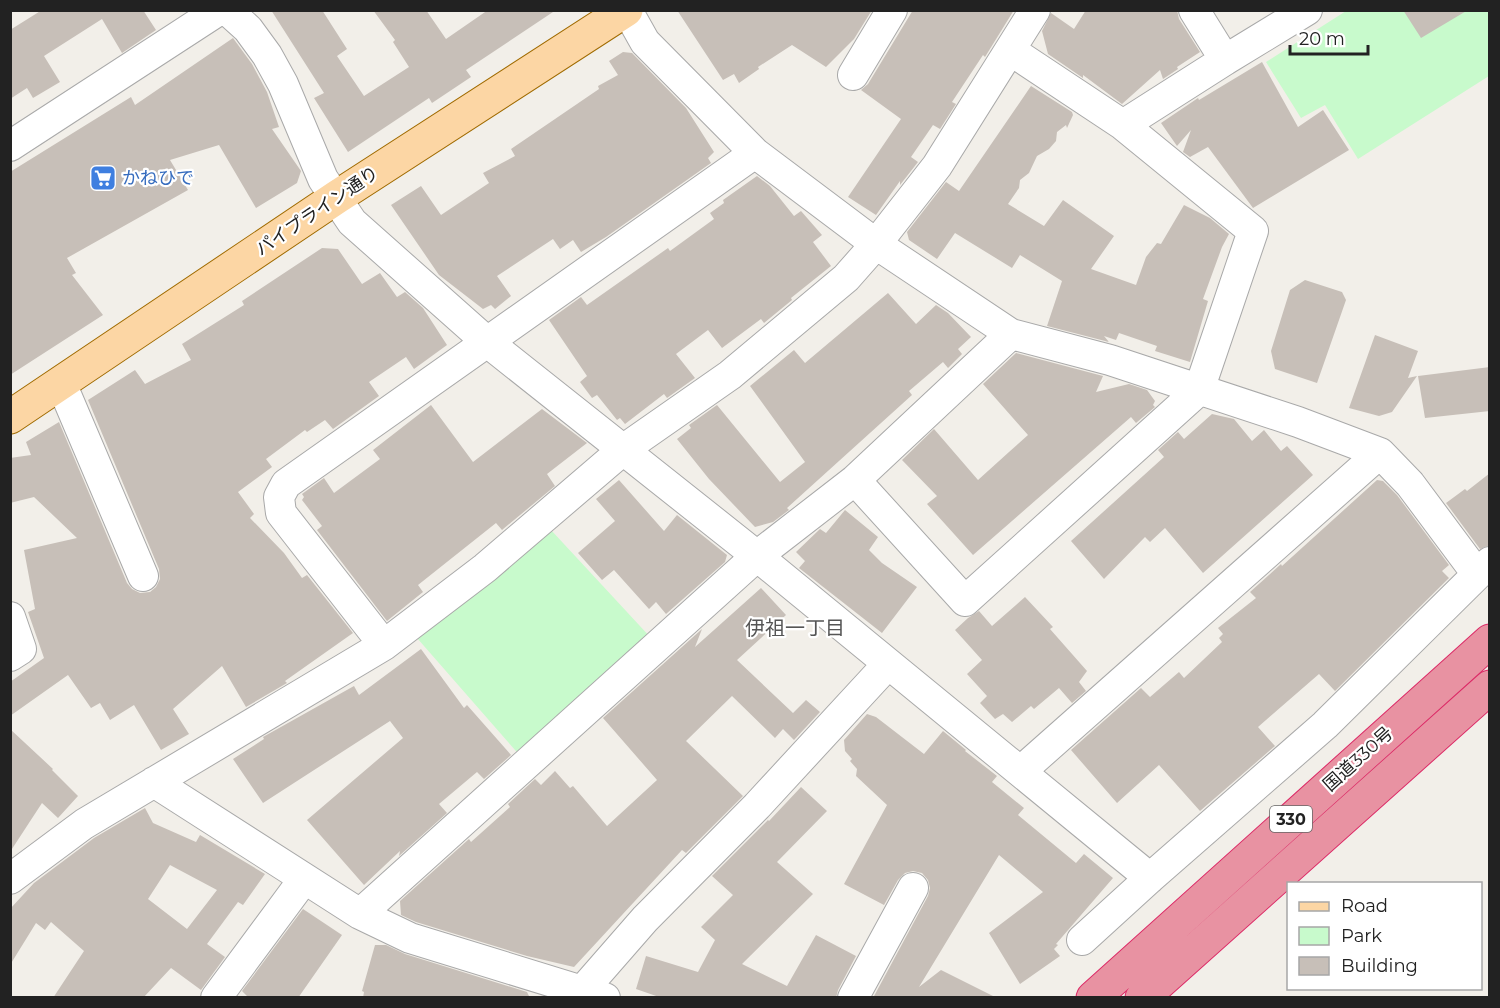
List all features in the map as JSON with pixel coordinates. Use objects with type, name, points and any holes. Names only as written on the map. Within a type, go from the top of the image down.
[{"type":"highway","name":"国道330号","points":[[1093,998],[1490,641]]},
{"type":"highway","name":"国道330号","points":[[1142,998],[1490,687]]},
{"type":"main road","name":"パイプライン通り","points":[[10,417],[337,197],[626,10]]},
{"type":"street","points":[[10,146],[219,10]]},
{"type":"street","points":[[227,10],[248,29],[267,55],[283,84],[323,179],[352,222],[486,340],[757,556],[1150,878]]},
{"type":"street","points":[[626,10],[645,42],[755,153],[876,244],[1011,334],[1110,360],[1298,422],[1380,453],[1483,568],[1325,724],[1082,940]]},
{"type":"street","points":[[853,75],[892,10]]},
{"type":"street","points":[[10,879],[84,824],[384,645],[485,568],[624,449],[730,375],[846,278],[876,244],[937,166],[1035,10]]},
{"type":"street","points":[[1194,10],[1226,60]]},
{"type":"street","points":[[1123,125],[1307,10]]},
{"type":"street","points":[[855,480],[965,601],[1199,390],[1253,231],[1123,125],[1010,50]]},
{"type":"street","points":[[384,645],[281,513],[279,497],[286,484],[486,340],[755,153]]},
{"type":"street","points":[[360,914],[757,556],[855,480],[1011,334]]},
{"type":"street","points":[[61,383],[143,576]]},
{"type":"street","points":[[1021,771],[1380,453]]},
{"type":"street","points":[[10,617],[21,649],[10,656]]},
{"type":"street","points":[[154,782],[360,914],[410,938],[576,992],[757,806],[888,663]]},
{"type":"street","points":[[216,998],[304,879]]},
{"type":"street","points":[[853,998],[913,888]]},
{"type":"green space","points":[[1346,11],[1489,11],[1489,76],[1358,159],[1325,105],[1301,118],[1266,62]]},
{"type":"green space","points":[[551,530],[652,639],[522,758],[417,638]]},
{"type":"building","points":[[42,10],[143,10],[156,30],[122,53],[102,19],[44,56],[60,82],[33,98],[27,88],[10,99],[10,30]]},
{"type":"building","points":[[271,10],[322,10],[347,49],[337,56],[364,96],[409,67],[393,42],[395,40],[373,10],[426,10],[446,39],[488,10],[556,10],[466,70],[471,77],[432,103],[429,98],[348,152],[314,98],[324,93]]},
{"type":"building","points":[[677,10],[872,10],[854,39],[826,67],[792,45],[758,67],[759,69],[739,83],[734,74],[723,80]]},
{"type":"building","points":[[913,10],[1014,10],[985,57],[983,55],[952,102],[956,104],[940,129],[933,125],[911,157],[918,162],[900,185],[900,181],[876,215],[848,197],[901,119],[861,90],[868,84]]},
{"type":"building","points":[[1086,10],[1177,10],[1179,19],[1200,52],[1163,79],[1160,70],[1122,104],[1083,75],[1083,78],[1048,54],[1042,31],[1051,13],[1074,29]]},
{"type":"building","points":[[1403,10],[1468,10],[1421,38]]},
{"type":"building","points":[[233,38],[252,64],[267,92],[279,127],[272,129],[301,171],[297,183],[256,208],[219,145],[170,160],[188,190],[67,258],[76,273],[72,275],[103,315],[10,375],[10,172],[131,97],[135,105]]},
{"type":"building","points":[[623,52],[632,53],[686,108],[714,152],[708,158],[711,163],[581,252],[573,240],[560,249],[553,239],[497,276],[511,296],[495,309],[491,305],[483,309],[439,275],[391,205],[421,186],[441,215],[489,183],[483,173],[515,156],[511,149],[599,89],[598,86],[618,75],[609,61]]},
{"type":"building","points":[[1262,62],[1298,127],[1323,110],[1349,150],[1253,208],[1208,147],[1190,157],[1183,152],[1191,130],[1177,146],[1161,123],[1198,98],[1199,100]]},
{"type":"building","points":[[1031,86],[1072,112],[1073,115],[1067,128],[1066,125],[1057,132],[1056,141],[1049,149],[1037,156],[1029,173],[1020,180],[1019,188],[1008,204],[1044,226],[1063,200],[1114,236],[1091,269],[1136,285],[1146,257],[1157,243],[1161,244],[1184,205],[1210,218],[1229,234],[1203,299],[1208,301],[1190,362],[1155,351],[1157,346],[1119,333],[1116,340],[1104,336],[1109,342],[1047,326],[1062,281],[1020,255],[1012,268],[955,233],[937,259],[909,240],[907,232],[946,182],[959,191]]},
{"type":"building","points":[[757,176],[770,186],[794,216],[801,211],[822,235],[813,242],[831,266],[764,323],[761,319],[722,348],[708,330],[676,354],[695,378],[667,398],[664,394],[625,424],[620,418],[617,420],[597,395],[592,398],[580,382],[587,376],[549,320],[581,297],[587,305],[668,248],[670,251],[714,219],[710,213],[724,203],[723,200]]},
{"type":"building","points":[[322,248],[338,249],[362,284],[380,273],[397,297],[405,292],[423,308],[447,345],[414,369],[406,357],[369,382],[379,396],[333,429],[325,420],[307,432],[305,430],[266,459],[272,467],[238,492],[254,514],[250,518],[284,553],[302,578],[307,575],[353,633],[285,681],[287,683],[246,707],[222,666],[173,709],[189,734],[161,750],[134,705],[110,720],[100,703],[91,708],[68,675],[10,716],[10,682],[44,658],[28,612],[35,609],[24,550],[77,538],[34,497],[10,503],[10,458],[31,455],[26,442],[59,422],[127,583],[140,593],[150,592],[160,579],[159,569],[88,400],[135,370],[145,384],[191,360],[182,344],[244,305],[242,301]]},
{"type":"building","points":[[1305,280],[1342,292],[1346,300],[1317,383],[1275,369],[1271,351],[1290,290]]},
{"type":"building","points":[[888,293],[916,324],[936,305],[948,313],[971,337],[958,349],[962,354],[948,368],[943,362],[909,391],[912,395],[787,508],[789,510],[773,522],[755,527],[709,479],[677,439],[691,428],[689,425],[717,405],[780,482],[805,462],[750,386],[794,350],[805,363]]},
{"type":"building","points":[[1375,335],[1418,351],[1408,378],[1417,376],[1392,412],[1379,416],[1349,408]]},
{"type":"building","points":[[1016,353],[1103,376],[1096,392],[1129,384],[1147,390],[1155,401],[1153,405],[1155,407],[1136,423],[1131,417],[973,555],[927,504],[937,496],[902,460],[934,429],[978,480],[1028,435],[983,384]]},
{"type":"building","points":[[1490,367],[1490,411],[1425,418],[1418,376]]},
{"type":"building","points":[[431,405],[473,462],[542,409],[587,443],[547,474],[555,486],[502,530],[496,523],[418,585],[423,592],[387,621],[317,530],[322,526],[302,500],[304,497],[302,494],[324,478],[334,493],[380,459],[373,450]]},
{"type":"building","points":[[1212,414],[1234,419],[1252,441],[1264,430],[1281,451],[1287,446],[1313,475],[1203,573],[1165,528],[1150,542],[1145,537],[1104,579],[1071,541],[1164,457],[1158,450],[1178,432],[1184,439]]},
{"type":"building","points":[[1490,473],[1490,545],[1480,549],[1446,503],[1465,489],[1467,491]]},
{"type":"building","points":[[619,480],[664,531],[677,515],[727,555],[725,562],[666,614],[656,602],[649,609],[614,570],[602,580],[578,553],[615,521],[596,499]]},
{"type":"building","points":[[1377,480],[1383,481],[1397,495],[1449,565],[1442,571],[1449,578],[1335,691],[1319,674],[1258,727],[1275,746],[1200,811],[1159,765],[1117,803],[1071,750],[1141,688],[1150,697],[1179,672],[1184,678],[1222,642],[1219,638],[1223,634],[1218,628],[1256,598],[1250,592]]},
{"type":"building","points":[[845,510],[878,537],[869,550],[882,563],[917,587],[882,633],[799,568],[805,561],[796,552],[820,529],[826,533]]},
{"type":"building","points":[[761,588],[786,615],[737,660],[793,713],[806,700],[820,712],[794,740],[783,729],[775,738],[732,696],[686,741],[743,796],[686,853],[682,850],[574,967],[527,956],[416,922],[401,915],[400,901],[469,839],[471,842],[510,807],[508,804],[535,779],[541,785],[555,771],[570,788],[573,786],[607,826],[657,780],[603,718],[702,629],[695,647]]},
{"type":"building","points":[[1025,597],[1053,627],[1050,629],[1087,671],[1079,682],[1086,691],[1072,703],[1059,688],[1034,709],[1031,706],[1012,722],[1003,714],[995,719],[980,703],[987,696],[967,674],[982,660],[955,630],[979,611],[992,626]]},
{"type":"building","points":[[421,649],[464,708],[467,705],[511,755],[484,779],[477,772],[439,804],[447,813],[399,856],[400,851],[364,885],[307,820],[403,738],[390,721],[263,803],[233,759],[264,739],[263,737],[354,686],[359,695]]},
{"type":"building","points":[[867,714],[876,717],[924,754],[943,731],[997,776],[992,782],[1024,808],[1018,815],[1076,863],[1084,854],[1113,878],[1056,944],[1058,945],[1054,949],[1060,956],[1020,984],[989,933],[1043,892],[999,855],[919,987],[941,970],[997,998],[873,998],[928,896],[930,888],[928,880],[922,873],[913,871],[905,873],[898,880],[884,905],[844,884],[887,805],[856,776],[857,769],[845,751],[844,740]]},
{"type":"building","points":[[10,729],[78,796],[58,818],[42,803],[10,852]]},
{"type":"building","points":[[801,787],[827,811],[777,862],[813,894],[742,964],[787,986],[816,935],[856,956],[836,998],[662,998],[636,989],[646,956],[698,972],[715,940],[701,927],[733,895],[712,876]]},
{"type":"building","points":[[145,808],[153,823],[196,842],[200,835],[265,874],[243,905],[238,902],[207,944],[225,957],[201,990],[171,968],[143,998],[53,998],[84,951],[51,922],[45,930],[36,923],[10,965],[10,909],[34,883],[94,838]],"holes":[[[170,865],[217,890],[187,929],[148,899]]]},
{"type":"building","points":[[303,909],[342,935],[298,998],[249,998],[242,991]]},
{"type":"building","points":[[375,945],[386,945],[405,954],[527,992],[530,998],[363,998],[364,992],[362,991]]},
{"type":"place","name":"かねひで","points":[[103,178]]},
{"type":"district","name":"伊祖一丁目","points":[[795,628]]}]
